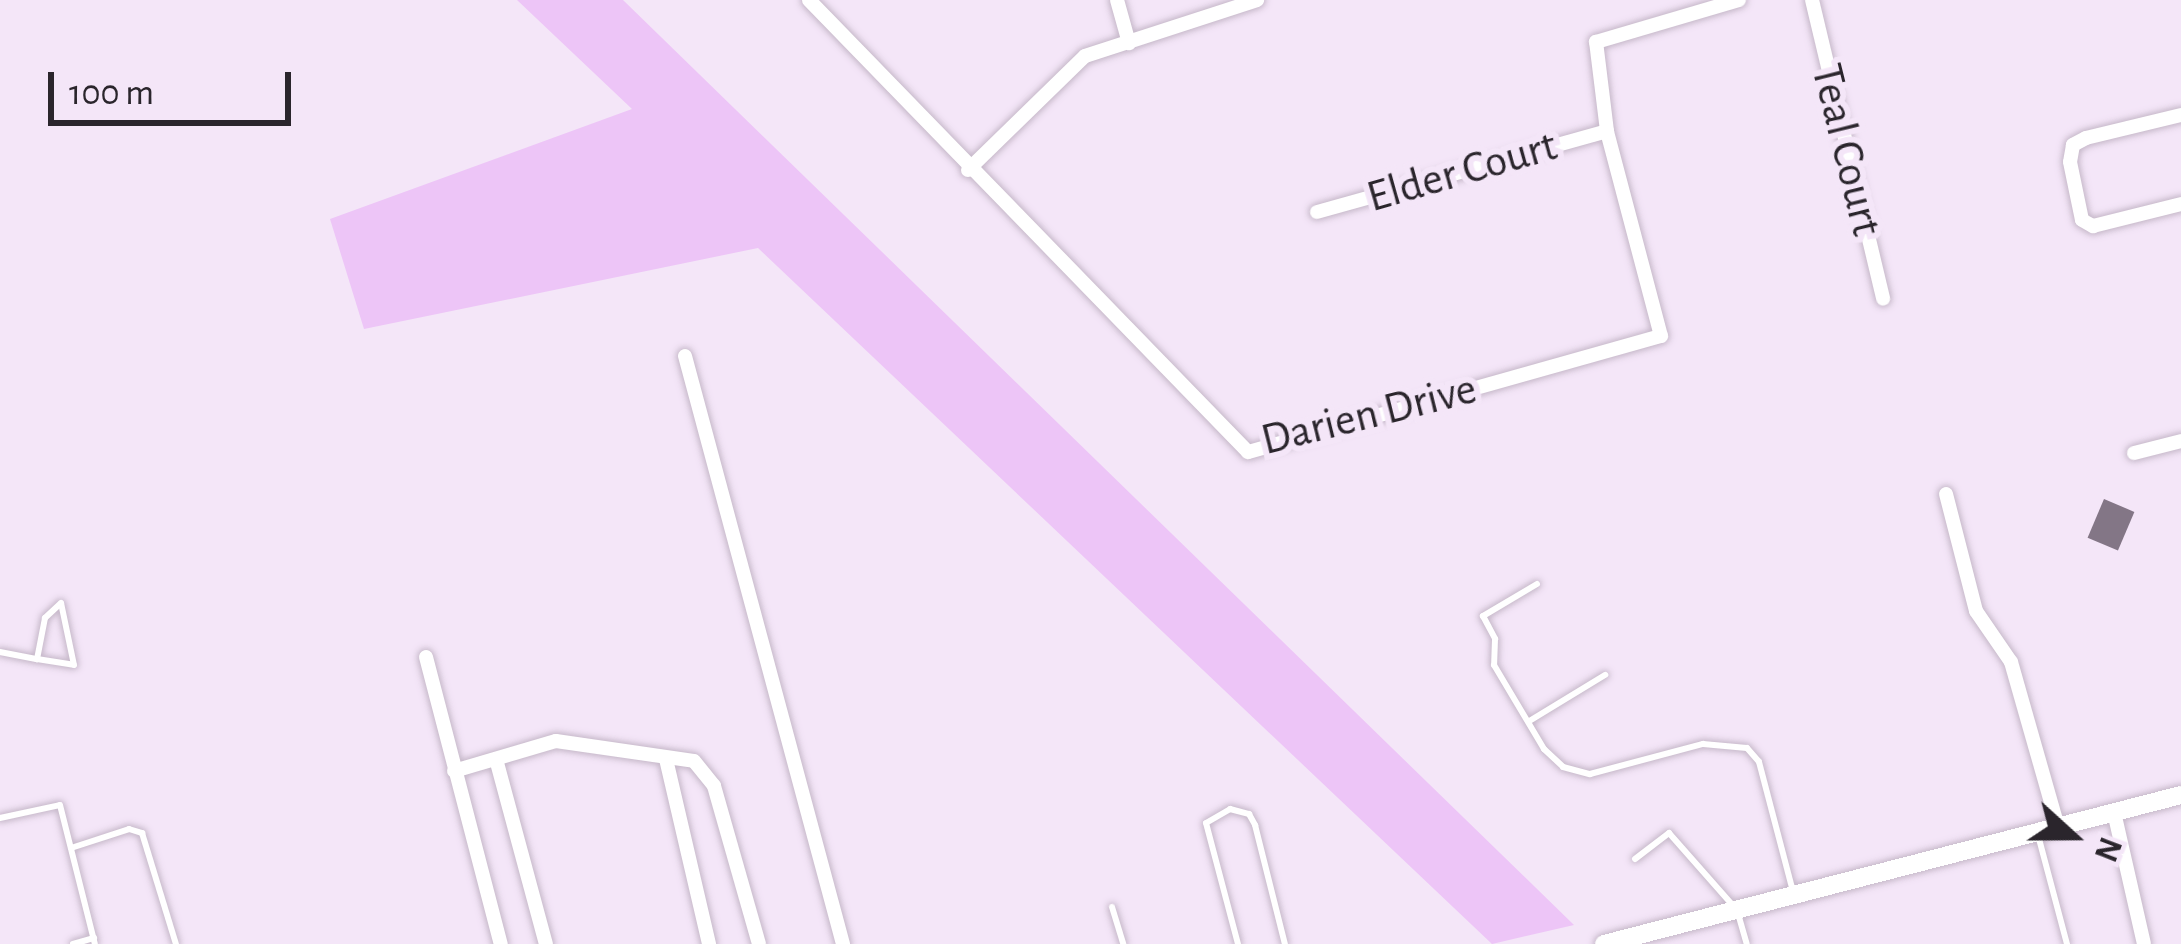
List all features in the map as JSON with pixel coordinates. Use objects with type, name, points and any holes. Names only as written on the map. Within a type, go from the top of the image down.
[{"type":"main road","points":[[1604,944],[2181,795]]},
{"type":"street","name":"Darien Drive","points":[[809,0],[968,170],[1248,452],[1661,336],[1607,131],[1595,42],[1739,0]]},
{"type":"street","points":[[1117,0],[1129,43]]},
{"type":"street","points":[[968,170],[1084,56],[1257,0]]},
{"type":"street","name":"Teal Court","points":[[1812,0],[1883,299]]},
{"type":"street","points":[[2181,115],[2086,138],[2073,146],[2070,162],[2082,220],[2093,226],[2181,204]]},
{"type":"street","name":"Elder Court","points":[[1317,212],[1607,131]]},
{"type":"street","points":[[685,356],[843,944]]},
{"type":"street","points":[[2134,453],[2181,441]]},
{"type":"street","points":[[1946,494],[1976,611],[2011,662],[2058,827]]},
{"type":"street","points":[[426,657],[501,944]]},
{"type":"street","points":[[454,771],[556,741],[694,761],[714,786],[759,944]]},
{"type":"street","points":[[496,759],[546,944]]},
{"type":"street","points":[[666,759],[709,944]]},
{"type":"street","points":[[2114,812],[2144,944]]},
{"type":"lane","points":[[1537,584],[1483,616],[1495,639],[1494,664],[1544,749],[1563,767],[1590,774],[1703,744],[1747,748],[1759,762],[1794,895]]},
{"type":"lane","points":[[0,652],[74,665],[78,659],[61,603],[45,618],[37,658]]},
{"type":"lane","points":[[1531,720],[1605,675]]},
{"type":"lane","points":[[0,818],[60,805],[94,941],[73,944]]},
{"type":"lane","points":[[1238,944],[1206,823],[1231,808],[1255,825],[1285,944]]},
{"type":"lane","points":[[71,848],[129,829],[142,833],[176,944]]},
{"type":"lane","points":[[2037,832],[2067,944]]},
{"type":"lane","points":[[1635,859],[1669,833],[1737,910],[1748,944]]},
{"type":"lane","points":[[1112,907],[1123,944]]},
{"type":"shaded area","points":[[517,0],[623,0],[1574,925],[1492,944],[758,248],[364,329],[330,219],[632,109]]},
{"type":"building","points":[[2104,499],[2134,512],[2118,551],[2088,538]]}]
